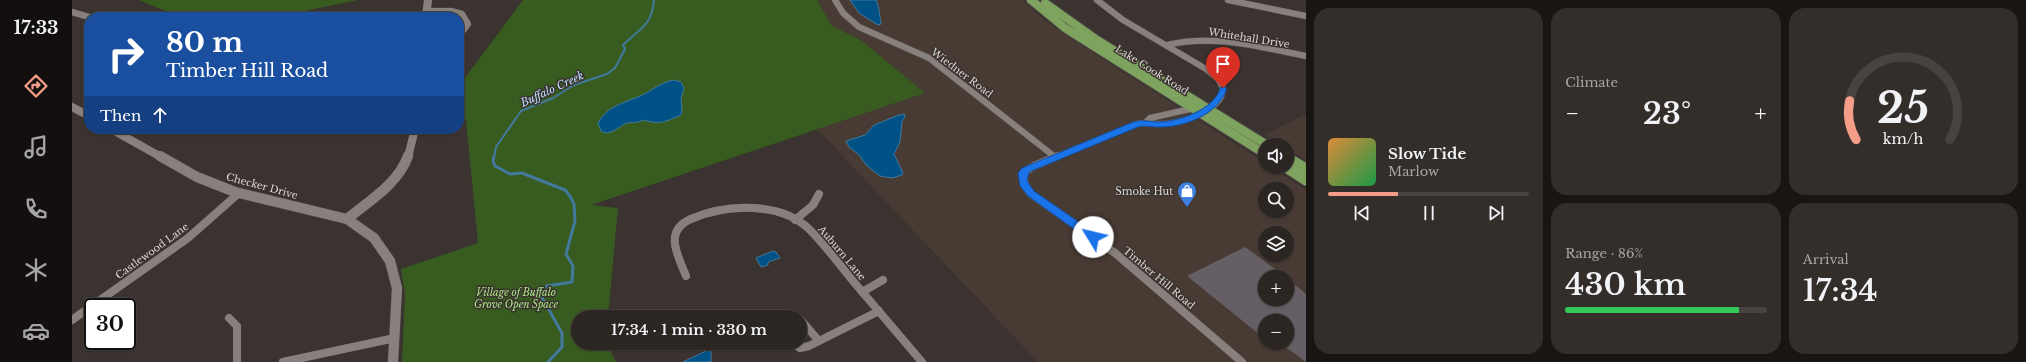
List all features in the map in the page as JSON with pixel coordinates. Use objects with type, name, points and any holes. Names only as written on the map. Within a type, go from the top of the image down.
[{"type":"main road","name":"Lake Cook Road","points":[[1031,0],[1065,28],[1192,108],[1204,111],[1258,140]]},
{"type":"main road","name":"Lake Cook Road","points":[[1042,0],[1074,25],[1204,111],[1258,149]]},
{"type":"main road","points":[[1294,162],[1306,169]]},
{"type":"main road","points":[[1294,172],[1306,180]]},
{"type":"street","points":[[427,12],[428,0]]},
{"type":"street","name":"Wiedner Road","points":[[836,0],[850,21],[859,27],[929,58],[1055,157]]},
{"type":"street","points":[[1097,0],[1123,20],[1206,69],[1218,79],[1223,88],[1221,97],[1204,111]]},
{"type":"street","points":[[1228,0],[1306,16]]},
{"type":"street","points":[[438,12],[450,10],[455,12]]},
{"type":"street","points":[[72,12],[84,16]]},
{"type":"street","points":[[464,16],[468,24],[464,29]]},
{"type":"street","name":"Whitehall Drive","points":[[1166,45],[1191,40],[1211,40],[1306,56]]},
{"type":"street","points":[[72,107],[84,113]]},
{"type":"street","name":"Timber Hill Road","points":[[1146,122],[1150,118],[1192,108]]},
{"type":"street","name":"Timber Hill Road","points":[[1204,111],[1168,123],[1157,124],[1146,122],[1134,125],[1055,157],[1026,170],[1023,173],[1025,186],[1031,194],[1115,253],[1242,362]]},
{"type":"street","name":"Checker Drive","points":[[121,134],[197,177],[239,193],[347,219]]},
{"type":"street","points":[[393,362],[398,288],[390,262],[374,238],[347,219],[386,186],[404,167],[410,157],[414,145],[415,134]]},
{"type":"street","name":"Castlewood Lane","points":[[72,320],[188,238],[239,193]]},
{"type":"street","points":[[795,220],[813,205],[818,194]]},
{"type":"street","name":"Auburn Lane","points":[[686,276],[674,239],[677,230],[690,220],[708,212],[733,208],[773,211],[795,220],[809,229],[922,362]]},
{"type":"street","points":[[862,292],[883,280]]},
{"type":"street","points":[[807,346],[879,311]]},
{"type":"street","points":[[229,318],[237,326],[237,362]]},
{"type":"street","points":[[807,327],[819,340]]},
{"type":"street","points":[[283,362],[395,338]]},
{"type":"shaded area","points":[[817,0],[1022,0],[1043,19],[1078,43],[1258,159],[1258,174],[1282,174],[1294,182],[1258,182],[1258,218],[1294,218],[1294,182],[1306,190],[1306,362],[1038,362],[817,129],[924,93],[861,40],[832,26]]},
{"type":"shaded area","points":[[1306,114],[1306,160],[1294,153],[1294,138],[1269,138],[1264,135]]},
{"type":"green space","points":[[139,0],[358,0],[299,12],[168,12]]},
{"type":"green space","name":"Village of Buffalo Grove Open Space","points":[[523,0],[817,0],[832,26],[861,40],[925,93],[591,205],[618,208],[609,310],[571,310],[571,350],[610,350],[616,362],[402,362],[405,294],[401,269],[478,243],[466,120],[464,119],[464,79]]},
{"type":"water","points":[[850,0],[876,0],[879,8],[881,24],[878,25],[859,13]]},
{"type":"water","points":[[674,80],[681,82],[684,88],[681,98],[681,115],[662,122],[643,120],[627,123],[608,133],[601,131],[598,123],[611,109]]},
{"type":"water","points":[[904,114],[905,117],[902,121],[900,142],[894,154],[903,173],[902,175],[892,178],[880,176],[867,166],[859,155],[849,147],[846,141],[865,135],[874,125]]},
{"type":"water","points":[[773,251],[776,252],[780,258],[768,262],[768,265],[761,267],[756,258]]},
{"type":"water","points":[[708,350],[711,352],[711,362],[683,362]]},
{"type":"building","points":[[1245,247],[1258,257],[1258,262],[1266,262],[1276,270],[1258,270],[1258,306],[1294,306],[1294,284],[1306,294],[1306,362],[1290,350],[1294,350],[1294,314],[1258,314],[1258,333],[1187,276]]},
{"type":"waterway","name":"Buffalo Creek","points":[[494,157],[496,147],[521,111],[553,98],[574,85],[607,74],[615,68],[625,49],[623,45],[644,26],[651,16],[654,0]]},
{"type":"waterway","name":"Buffalo Creek","points":[[494,156],[493,161],[495,166],[510,174],[522,173],[565,190],[574,204],[575,221],[566,254],[573,266],[572,282],[547,286],[540,294],[562,333],[562,347],[548,362]]},
{"type":"place","name":"Smoke Hut","points":[[1187,208]]},
{"type":"route","points":[[1093,237],[1060,212],[1031,194],[1023,181],[1023,173],[1034,166],[1136,124],[1146,122],[1157,124],[1180,121],[1202,114],[1206,108],[1221,97],[1223,88]]}]
